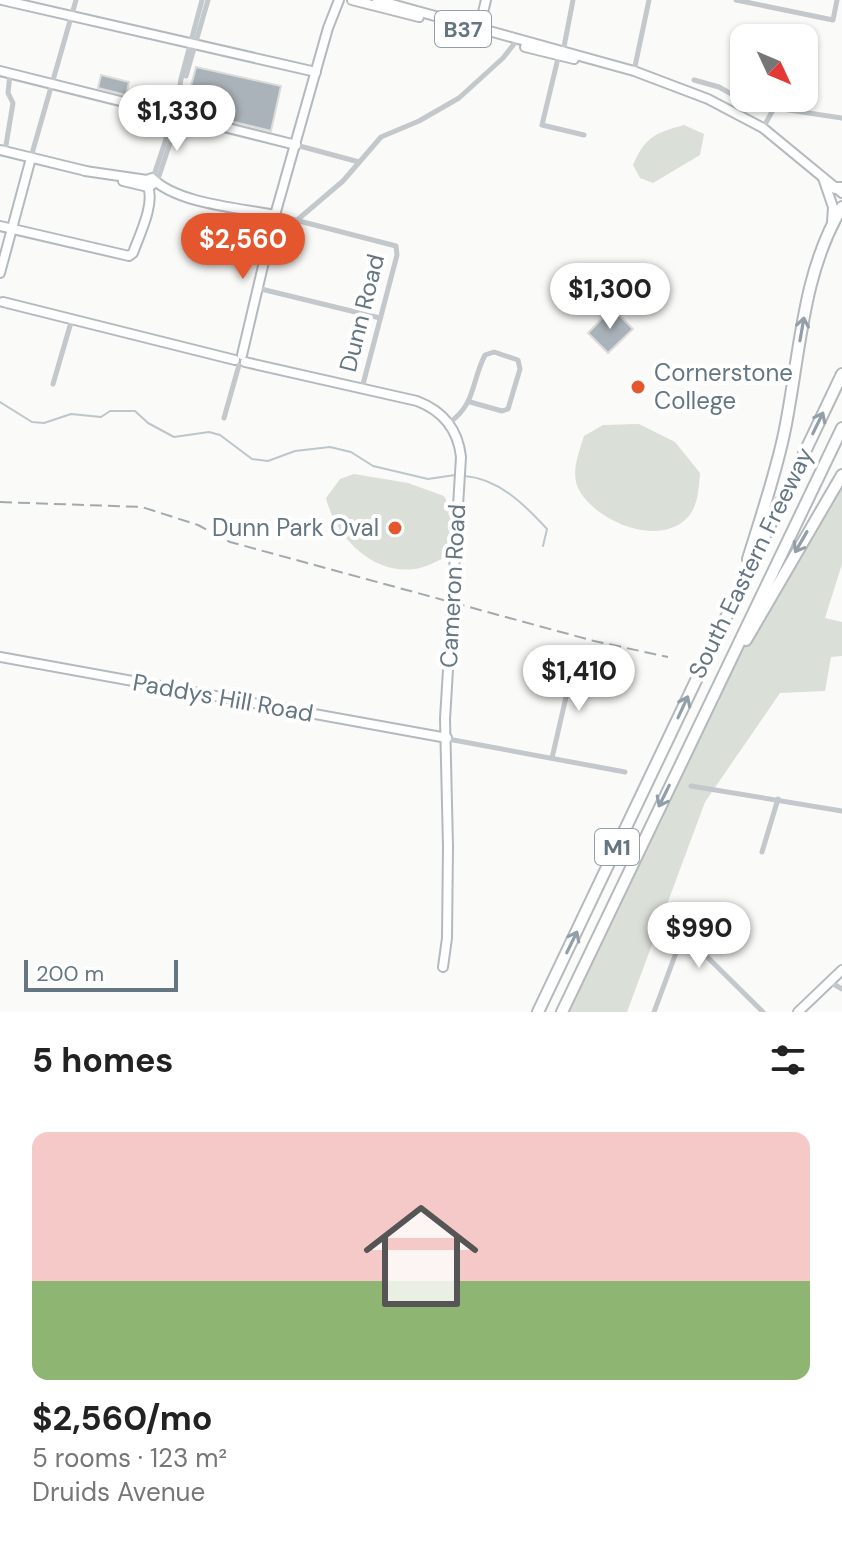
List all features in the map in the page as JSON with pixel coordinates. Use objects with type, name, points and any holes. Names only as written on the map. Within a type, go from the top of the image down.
[{"type":"highway","points":[[736,595],[775,473],[809,290],[842,207]]},
{"type":"highway","name":"South Eastern Freeway","points":[[538,1012],[842,374]]},
{"type":"highway","name":"South Eastern Freeway","points":[[562,1012],[842,428]]},
{"type":"highway","points":[[710,700],[842,475]]},
{"type":"street","points":[[2,0],[316,72]]},
{"type":"street","points":[[0,273],[50,83],[76,0]]},
{"type":"street","points":[[0,226],[129,256],[133,253],[152,183],[169,147],[175,112],[205,0]]},
{"type":"street","points":[[224,418],[275,215],[336,0]]},
{"type":"street","name":"B37","points":[[352,0],[634,71],[708,99],[763,128],[840,190]]},
{"type":"street","name":"B37","points":[[377,0],[514,44],[561,53]]},
{"type":"street","points":[[478,31],[486,0]]},
{"type":"street","points":[[573,0],[542,125],[584,135]]},
{"type":"street","points":[[634,71],[649,0]]},
{"type":"street","points":[[736,0],[833,20],[837,0]]},
{"type":"street","points":[[10,74],[8,93],[13,103],[3,150],[85,171],[152,183],[180,195],[296,221],[343,181],[381,137],[419,121],[459,98],[514,44]]},
{"type":"street","points":[[0,71],[175,112],[359,162]]},
{"type":"street","points":[[694,80],[730,93]]},
{"type":"street","points":[[763,128],[772,112]]},
{"type":"street","points":[[801,112],[842,118]]},
{"type":"street","points":[[822,177],[833,207],[832,226]]},
{"type":"street","name":"Dunn Road","points":[[296,221],[391,242],[396,246],[397,255],[362,388]]},
{"type":"street","points":[[257,288],[380,318]]},
{"type":"street","points":[[1,300],[428,405],[449,423],[465,411],[470,402],[476,375],[485,355],[494,352],[518,360],[520,369],[508,409],[502,411],[470,402]]},
{"type":"street","points":[[53,384],[72,318]]},
{"type":"street","name":"Cameron Road","points":[[443,967],[447,938],[448,665],[460,476],[460,445],[449,423]]},
{"type":"street","name":"Paddys Hill Road","points":[[0,657],[447,738]]},
{"type":"street","points":[[552,758],[572,671],[577,668],[606,676]]},
{"type":"street","points":[[447,738],[625,772]]},
{"type":"street","points":[[691,786],[842,811]]},
{"type":"street","points":[[762,852],[778,799]]},
{"type":"street","points":[[654,1012],[680,942],[687,937],[763,1012]]},
{"type":"street","points":[[798,1012],[842,970]]},
{"type":"street","points":[[830,982],[842,989]]},
{"type":"shaded area","points":[[684,125],[704,134],[700,155],[653,183],[640,178],[633,165],[642,148],[658,134]]},
{"type":"shaded area","points":[[639,424],[675,442],[700,473],[697,498],[686,519],[674,527],[659,531],[628,527],[613,520],[587,501],[576,484],[576,463],[584,436],[603,425]]},
{"type":"shaded area","name":"Dunn Park Oval","points":[[354,474],[408,483],[444,496],[452,527],[444,558],[420,568],[404,570],[388,567],[360,552],[339,528],[326,498],[340,479]]},
{"type":"shaded area","points":[[842,475],[842,564],[825,618],[842,622],[842,656],[831,657],[825,691],[780,693],[705,802],[627,1012],[562,1012],[710,700]]},
{"type":"building","points":[[196,67],[281,86],[271,131],[230,121],[231,116],[185,110],[188,99],[196,101],[199,88],[191,86]]},
{"type":"building","points":[[101,75],[129,82],[126,95],[98,88]]},
{"type":"building","points":[[612,308],[633,329],[608,353],[588,333]]},
{"type":"waterway","points":[[0,402],[32,422],[44,423],[71,414],[101,417],[110,411],[135,411],[148,423],[174,437],[209,432],[220,435],[252,459],[268,461],[295,451],[330,447],[351,452],[373,466],[428,479],[455,475]]},
{"type":"waterway","points":[[464,476],[499,487],[520,502],[547,529],[543,546]]},
{"type":"railway","points":[[0,502],[142,507],[198,525],[230,542],[594,641],[668,657]]},
{"type":"place","name":"Cornerstone College","points":[[638,387]]},
{"type":"place","name":"Dunn Park Oval","points":[[395,528]]}]
